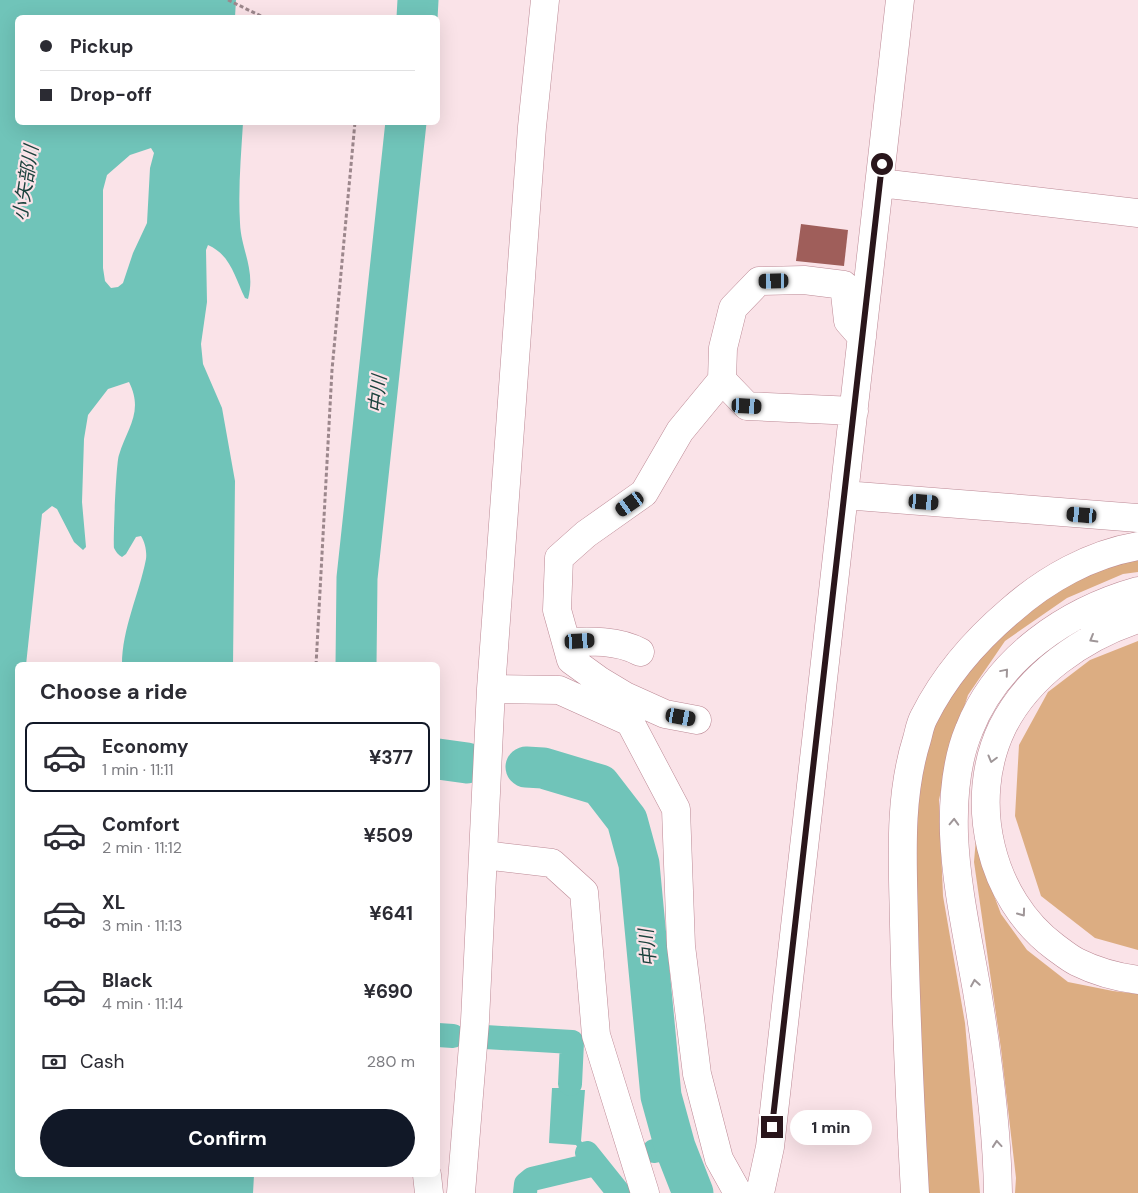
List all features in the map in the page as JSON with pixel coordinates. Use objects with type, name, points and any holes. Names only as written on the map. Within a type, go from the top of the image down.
[{"type":"main road","points":[[461,1193],[475,1022],[491,689],[532,127],[544,0]]},
{"type":"main road","points":[[760,1193],[770,1147],[900,0]]},
{"type":"main road","points":[[880,182],[1138,213]]},
{"type":"main road","points":[[697,720],[664,714],[600,682],[571,660],[556,610],[559,558],[586,534],[644,493],[680,431],[722,380],[723,348],[733,308],[759,281],[804,280],[844,285],[848,321],[862,337]]},
{"type":"main road","points":[[722,380],[747,406],[854,411]]},
{"type":"main road","points":[[844,495],[1138,518]]},
{"type":"main road","points":[[915,1193],[905,986],[902,843],[908,767],[923,718],[946,681],[986,632],[1024,598],[1071,569],[1114,550],[1138,546]]},
{"type":"main road","points":[[998,1193],[997,1146],[990,1085],[956,865],[954,832],[955,795],[960,759],[969,729],[985,698],[1006,670],[1032,645],[1092,606],[1138,590]]},
{"type":"main road","points":[[1138,619],[1102,634],[1071,652],[1043,674],[1020,698],[999,736],[991,759],[986,791],[987,828],[994,856],[1005,885],[1021,914],[1045,940],[1075,961],[1111,976],[1138,980]]},
{"type":"main road","points":[[566,642],[593,641],[631,647],[640,652]]},
{"type":"main road","points":[[491,689],[558,690],[630,722],[676,809],[681,946],[697,1074],[719,1159],[738,1193]]},
{"type":"main road","points":[[484,855],[552,863],[584,892],[596,1035],[645,1193]]},
{"type":"main road","points":[[427,1177],[429,1193]]},
{"type":"path","points":[[228,0],[259,15]]},
{"type":"path","points":[[316,662],[332,370],[355,125]]},
{"type":"shaded area","points":[[1138,557],[1138,572],[1123,574],[1067,598],[1005,641],[968,695],[948,757],[939,800],[943,896],[965,1023],[980,1193],[928,1193],[911,904],[915,791],[934,720],[980,650],[1020,614],[1082,575]]},
{"type":"shaded area","points":[[1138,641],[1138,950],[1095,938],[1041,896],[1015,816],[1019,745],[1048,692],[1090,660]]},
{"type":"shaded area","points":[[976,838],[987,877],[1001,914],[1027,950],[1068,982],[1138,994],[1138,1193],[1015,1193],[1016,1178],[1001,1049],[974,862]]},
{"type":"water","name":"小矢部川","points":[[0,0],[236,0],[235,15],[15,15],[15,125],[243,125],[240,223],[249,269],[250,289],[248,299],[245,298],[227,261],[216,249],[208,245],[206,250],[207,302],[201,344],[203,364],[222,408],[235,481],[233,662],[122,662],[125,638],[146,556],[145,544],[141,536],[136,537],[126,554],[122,557],[114,548],[118,461],[135,411],[135,402],[129,382],[108,389],[88,415],[84,439],[82,502],[86,547],[83,550],[74,542],[57,509],[52,506],[42,514],[26,662],[15,662],[15,1177],[254,1177],[253,1193],[0,1193]],"holes":[[[151,148],[154,153],[150,168],[147,223],[133,253],[123,283],[118,287],[111,288],[105,281],[103,268],[103,190],[107,175],[130,155]]]},
{"type":"water","points":[[561,1084],[578,1084],[578,1090],[585,1090],[581,1141],[590,1150],[583,1155],[576,1145],[549,1143],[552,1088],[561,1088]]},
{"type":"building","points":[[801,224],[848,230],[844,266],[796,261]]},
{"type":"waterway","name":"中川","points":[[417,15],[418,0]]},
{"type":"waterway","name":"中川","points":[[356,662],[357,578],[406,125]]},
{"type":"waterway","name":"中川","points":[[440,759],[467,763]]},
{"type":"waterway","name":"中川","points":[[526,767],[543,768],[600,785],[627,820],[639,864],[661,1096],[675,1147],[693,1193]]},
{"type":"waterway","points":[[440,1035],[453,1036]]},
{"type":"waterway","points":[[485,1037],[572,1042],[570,1084]]},
{"type":"waterway","points":[[654,1151],[675,1147]]},
{"type":"waterway","points":[[587,1153],[619,1193]]},
{"type":"waterway","points":[[525,1193],[526,1184],[532,1179],[591,1165]]},
{"type":"route","points":[[772,1127],[882,164]]}]
